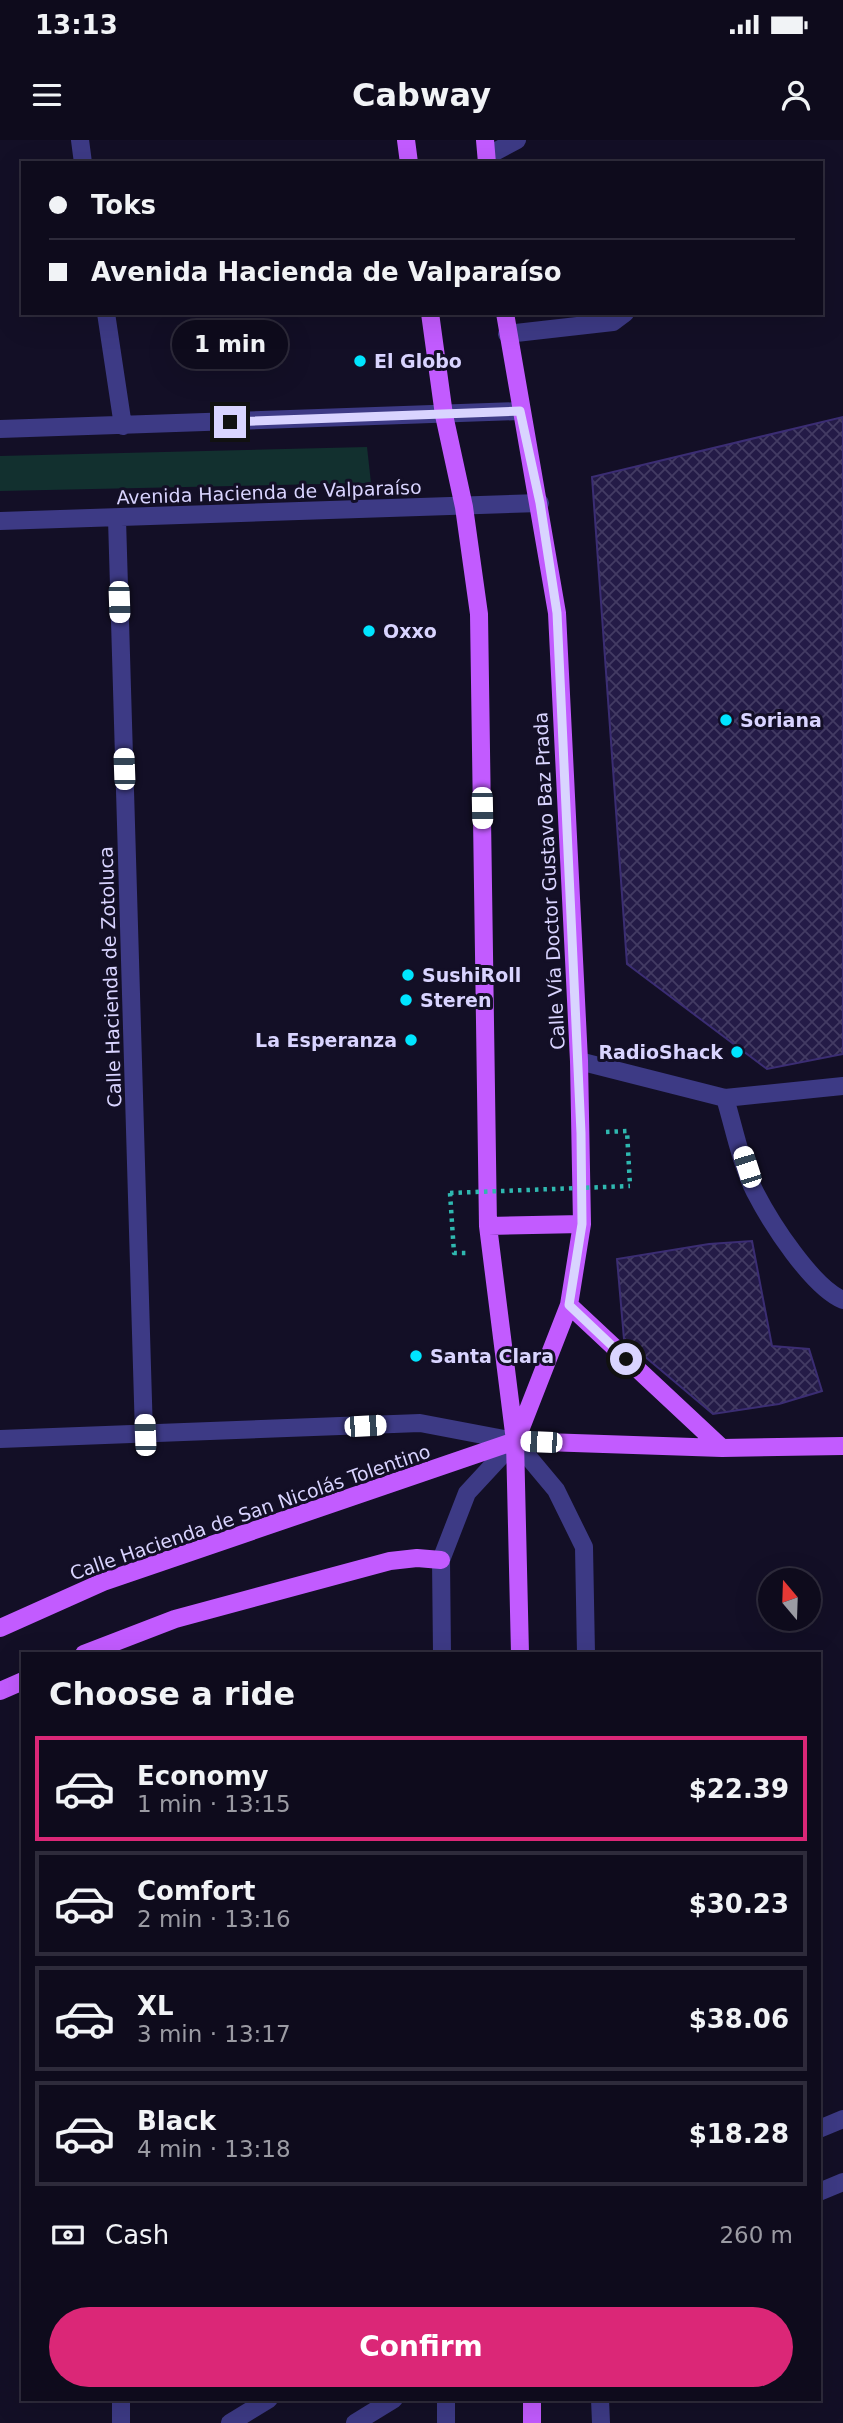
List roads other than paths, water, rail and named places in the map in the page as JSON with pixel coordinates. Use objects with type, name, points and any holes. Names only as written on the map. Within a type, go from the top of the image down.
[{"type":"main road","points":[[406,140],[410,161]]},
{"type":"main road","name":"Calle Vía Doctor Gustavo Baz Prada","points":[[430,315],[444,415],[464,507],[479,614],[488,1226],[516,1441],[520,1652]]},
{"type":"main road","name":"Calle Vía Doctor Gustavo Baz Prada","points":[[505,315],[557,613],[579,1061],[582,1224],[569,1305],[516,1441]]},
{"type":"main road","points":[[488,1226],[582,1224]]},
{"type":"main road","points":[[569,1305],[722,1448]]},
{"type":"main road","points":[[516,1441],[722,1448],[843,1446]]},
{"type":"main road","name":"Calle Hacienda de San Nicolás Tolentino","points":[[0,1628],[103,1582],[516,1441]]},
{"type":"main road","points":[[92,1652],[118,1646],[175,1619],[390,1562],[417,1558],[441,1560]]},
{"type":"main road","points":[[0,1691],[21,1682]]},
{"type":"main road","points":[[532,2401],[532,2423]]},
{"type":"street","points":[[80,140],[83,161]]},
{"type":"street","points":[[486,153],[517,140]]},
{"type":"street","points":[[106,315],[123,426]]},
{"type":"street","points":[[507,334],[613,322],[622,315]]},
{"type":"street","points":[[0,429],[520,411]]},
{"type":"street","name":"Avenida Hacienda de Valparaíso","points":[[0,521],[540,503]]},
{"type":"street","name":"Calle Hacienda de Zotoluca","points":[[117,519],[145,1435]]},
{"type":"street","points":[[579,1061],[724,1098],[843,1086]]},
{"type":"street","points":[[724,1098],[755,1191],[812,1278],[832,1296],[843,1300]]},
{"type":"street","points":[[0,1439],[420,1423],[516,1441],[556,1490],[584,1547],[586,1652]]},
{"type":"street","name":"Calle Vía Doctor Gustavo Baz Prada","points":[[442,1652],[441,1560],[467,1493],[516,1441]]},
{"type":"street","points":[[821,2128],[843,2119]]},
{"type":"street","points":[[821,2191],[843,2182]]},
{"type":"street","points":[[121,2401],[121,2423]]},
{"type":"street","points":[[230,2423],[266,2401]]},
{"type":"street","points":[[355,2423],[391,2401]]},
{"type":"street","points":[[446,2401],[446,2423]]},
{"type":"street","points":[[600,2401],[601,2423]]},
{"type":"place","name":"El Globo","points":[[360,361]]},
{"type":"place","name":"Oxxo","points":[[369,631]]},
{"type":"place","name":"Soriana","points":[[726,720]]},
{"type":"place","name":"SushiRoll","points":[[408,975]]},
{"type":"place","name":"Steren","points":[[406,1000]]},
{"type":"place","name":"La Esperanza","points":[[411,1040]]},
{"type":"place","name":"RadioShack","points":[[737,1052]]},
{"type":"place","name":"Santa Clara","points":[[416,1356]]}]
